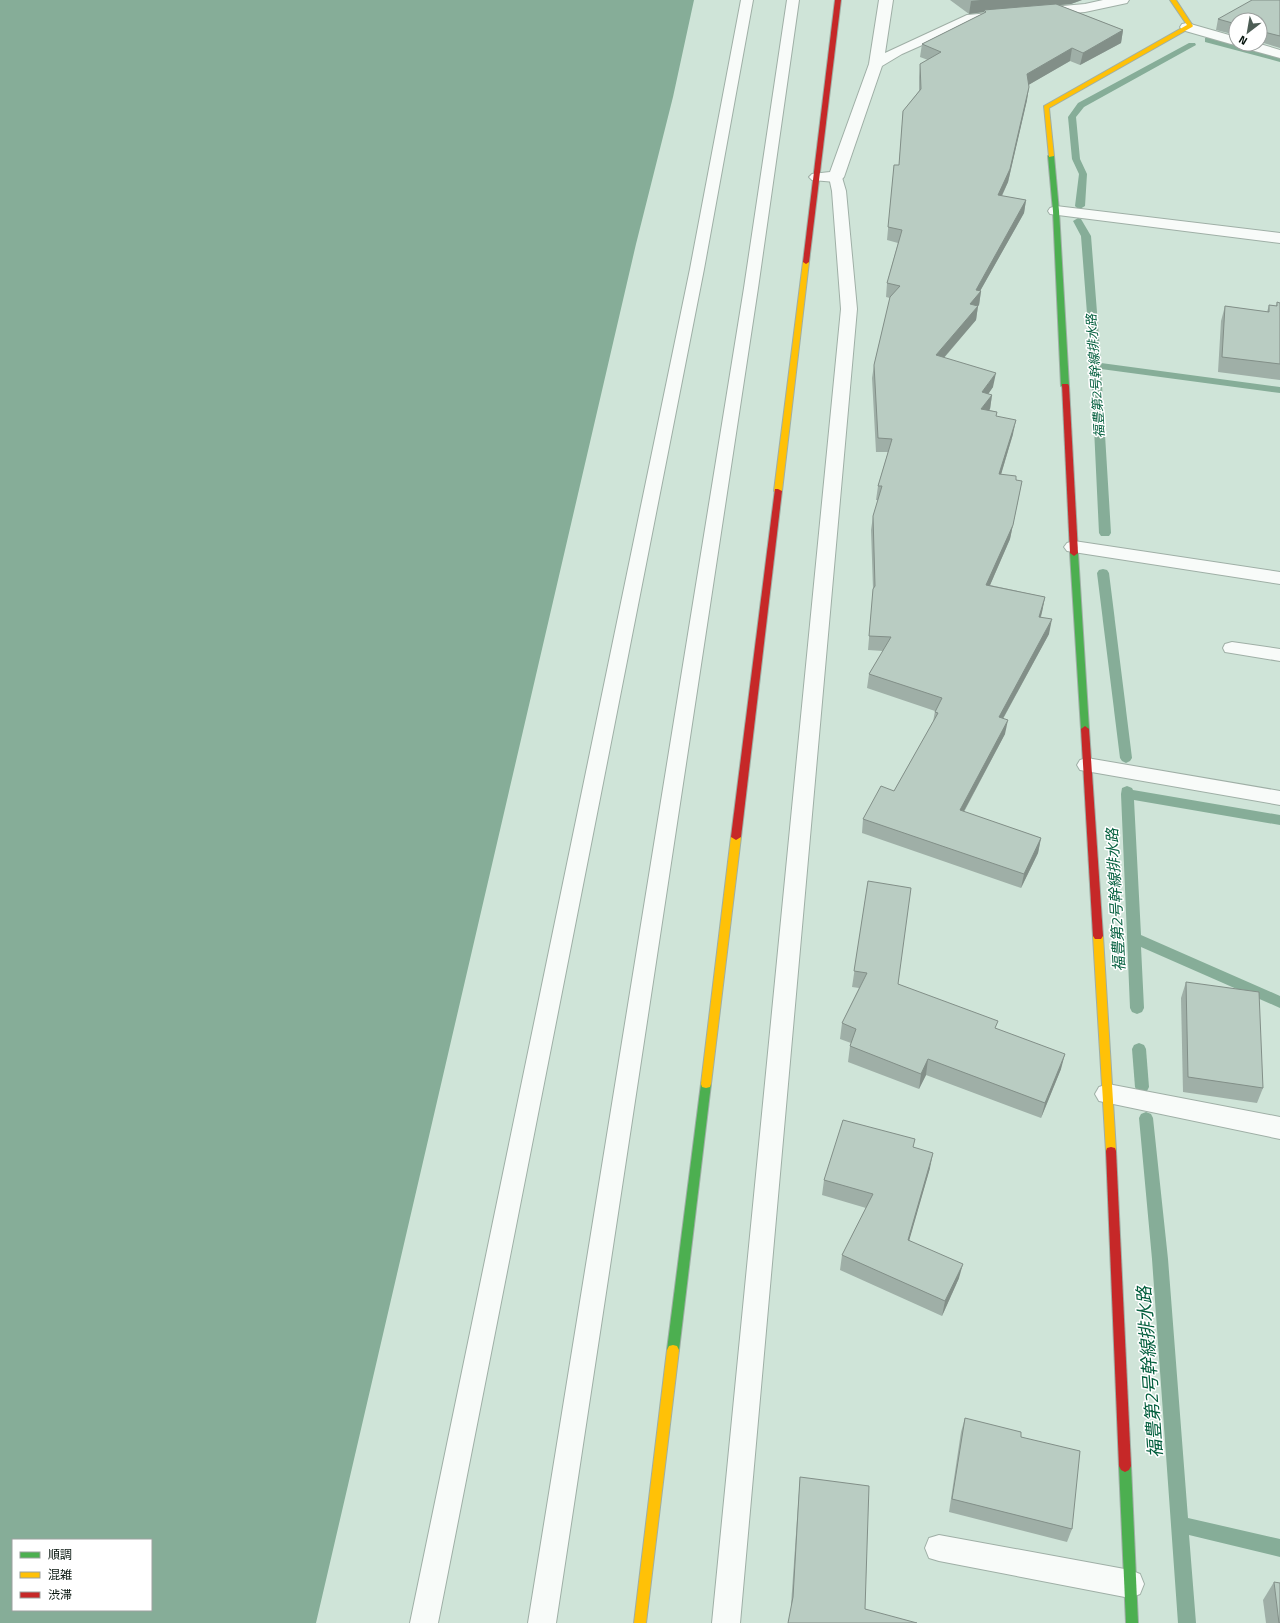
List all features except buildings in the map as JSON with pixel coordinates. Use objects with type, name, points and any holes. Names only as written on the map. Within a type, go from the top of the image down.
[{"type":"street","points":[[640,1623],[826,177],[838,0]]},
{"type":"street","points":[[826,177],[876,64],[886,0]]},
{"type":"street","points":[[876,64],[898,51],[972,18],[1085,8],[1122,0]]},
{"type":"street","points":[[1132,1623],[1108,1094],[1074,547],[1056,210],[1046,107],[1190,26],[1173,0]]},
{"type":"street","points":[[873,8],[880,39]]},
{"type":"street","points":[[1187,27],[1228,39]]},
{"type":"street","points":[[1268,51],[1280,54]]},
{"type":"street","points":[[1056,210],[1280,238]]},
{"type":"street","points":[[1074,547],[1280,578]]},
{"type":"street","points":[[1108,1094],[1280,1128]]},
{"type":"lane","points":[[424,1623],[697,269],[747,0]]},
{"type":"lane","points":[[542,1623],[748,304],[793,0]]},
{"type":"lane","points":[[726,1623],[848,309],[839,192],[826,177]]},
{"type":"lane","points":[[1232,648],[1280,655]]},
{"type":"lane","points":[[1087,765],[1280,798]]},
{"type":"lane","points":[[939,1548],[1130,1584]]},
{"type":"shaded area","points":[[0,0],[694,0],[673,97],[636,244],[316,1623],[0,1623]]},
{"type":"waterway","points":[[1208,40],[1280,60]]},
{"type":"waterway","name":"福豊第2号幹線排水路","points":[[1080,206],[1083,174],[1076,159],[1072,117],[1081,105],[1192,45]]},
{"type":"waterway","name":"福豊第2号幹線排水路","points":[[1078,221],[1086,236],[1096,365]]},
{"type":"waterway","points":[[1096,365],[1280,390]]},
{"type":"waterway","name":"福豊第2号幹線排水路","points":[[1096,365],[1105,533]]},
{"type":"waterway","name":"福豊第2号幹線排水路","points":[[1103,573],[1126,758]]},
{"type":"waterway","points":[[1127,794],[1280,820]]},
{"type":"waterway","name":"福豊第2号幹線排水路","points":[[1127,794],[1137,1008]]},
{"type":"waterway","points":[[1134,938],[1280,1002]]},
{"type":"waterway","name":"福豊第2号幹線排水路","points":[[1139,1049],[1142,1087]]},
{"type":"waterway","name":"福豊第2号幹線排水路","points":[[1146,1118],[1160,1259],[1180,1524]]},
{"type":"waterway","points":[[1180,1524],[1280,1548]]},
{"type":"waterway","name":"福豊第2号幹線排水路","points":[[1180,1524],[1187,1623]]},
{"type":"traffic: fast","points":[[1051,156],[1056,211],[1065,386]]},
{"type":"traffic: fast","points":[[1074,553],[1085,729]]},
{"type":"traffic: fast","points":[[673,1350],[706,1084]]},
{"type":"traffic: fast","points":[[1125,1466],[1132,1623]]},
{"type":"traffic: slow","points":[[1051,156],[1046,107],[1190,26],[1173,0]]},
{"type":"traffic: slow","points":[[778,491],[806,262]]},
{"type":"traffic: slow","points":[[706,1084],[736,837]]},
{"type":"traffic: slow","points":[[1098,936],[1111,1151]]},
{"type":"traffic: slow","points":[[640,1623],[673,1350]]},
{"type":"traffic: jam","points":[[806,262],[838,0]]},
{"type":"traffic: jam","points":[[1065,386],[1074,553]]},
{"type":"traffic: jam","points":[[736,837],[778,491]]},
{"type":"traffic: jam","points":[[1085,729],[1098,936]]},
{"type":"traffic: jam","points":[[1111,1151],[1125,1466]]}]
